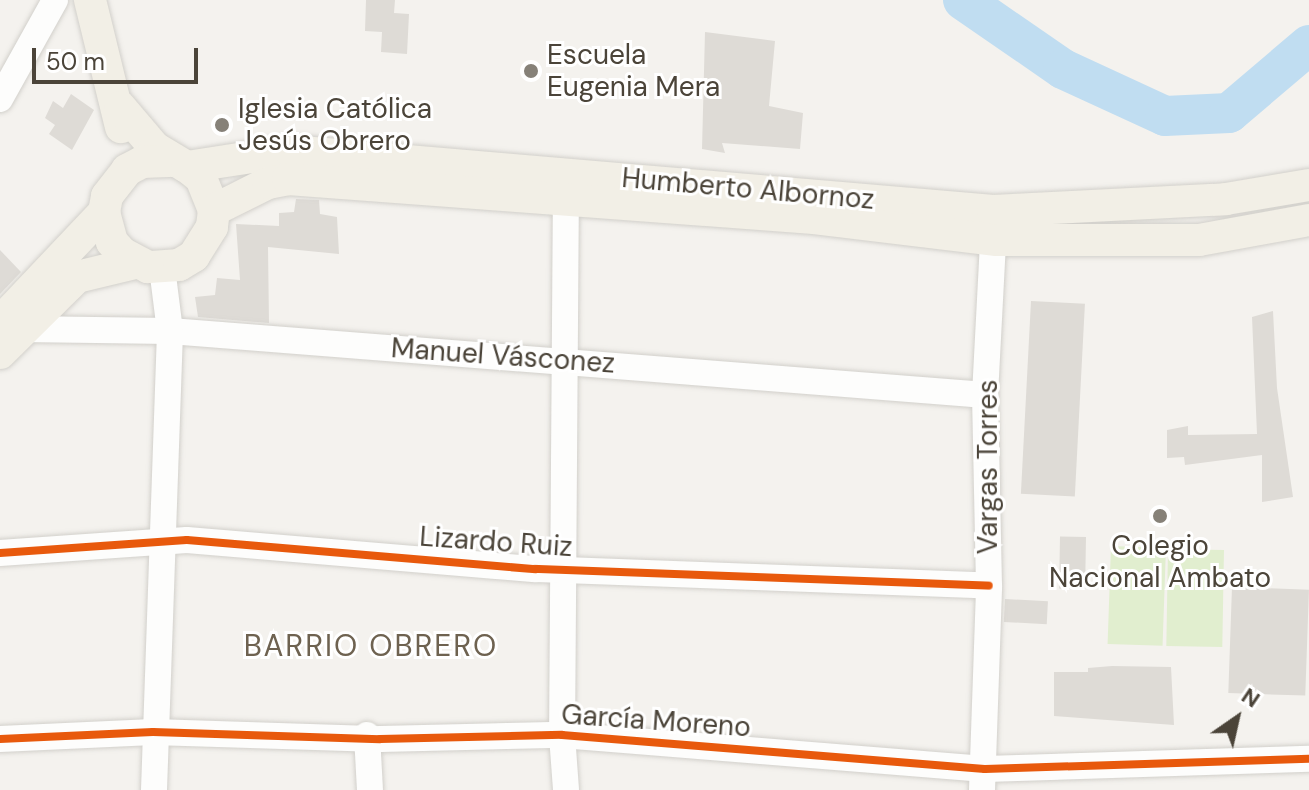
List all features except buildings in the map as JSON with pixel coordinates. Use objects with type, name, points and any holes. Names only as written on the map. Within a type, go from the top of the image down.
[{"type":"main road","points":[[90,0],[120,107],[127,170]]},
{"type":"main road","points":[[10,325],[77,277],[194,256],[209,235],[214,210],[210,193],[181,164],[155,148],[120,107]]},
{"type":"main road","name":"Humberto Albornoz","points":[[181,164],[290,151],[566,186],[1199,240],[1309,220]]},
{"type":"main road","points":[[148,265],[112,242],[104,212],[107,196],[127,170],[142,162],[181,164]]},
{"type":"main road","name":"Humberto Albornoz","points":[[214,210],[268,183],[288,179],[566,186]]},
{"type":"main road","name":"Humberto Albornoz","points":[[995,225],[1226,199],[1309,185]]},
{"type":"main road","points":[[0,353],[10,325],[104,212]]},
{"type":"street","points":[[0,99],[55,0]]},
{"type":"street","points":[[566,186],[562,570],[562,735],[566,790]]},
{"type":"street","name":"Vargas Torres","points":[[984,780],[989,586],[985,395],[995,225]]},
{"type":"street","points":[[148,265],[170,331],[153,732],[154,790]]},
{"type":"street","name":"Manuel Vásconez","points":[[10,325],[170,331],[985,395]]},
{"type":"street","name":"Lizardo Ruiz","points":[[0,553],[162,541],[562,570],[989,586]]},
{"type":"street","name":"García Moreno","points":[[0,739],[153,732],[562,735],[984,780],[1309,759]]},
{"type":"street","points":[[367,735],[370,790]]},
{"type":"green space","points":[[1111,546],[1166,548],[1163,646],[1108,644]]},
{"type":"green space","points":[[1168,549],[1224,550],[1222,647],[1166,646]]},
{"type":"waterway","points":[[963,0],[1063,69],[1165,116],[1229,113],[1309,45]]},
{"type":"cycle path","points":[[0,553],[187,540],[536,569],[989,586]]},
{"type":"cycle path","points":[[0,739],[153,732],[380,739],[562,735],[985,769],[1309,759]]},
{"type":"place","name":"Escuela Eugenia Mera","points":[[531,71]]},
{"type":"place","name":"Iglesia Católica Jesús Obrero","points":[[222,125]]},
{"type":"place","name":"Colegio Nacional Ambato","points":[[1160,516]]},
{"type":"district","name":"BARRIO OBRERO","points":[[371,646]]}]
